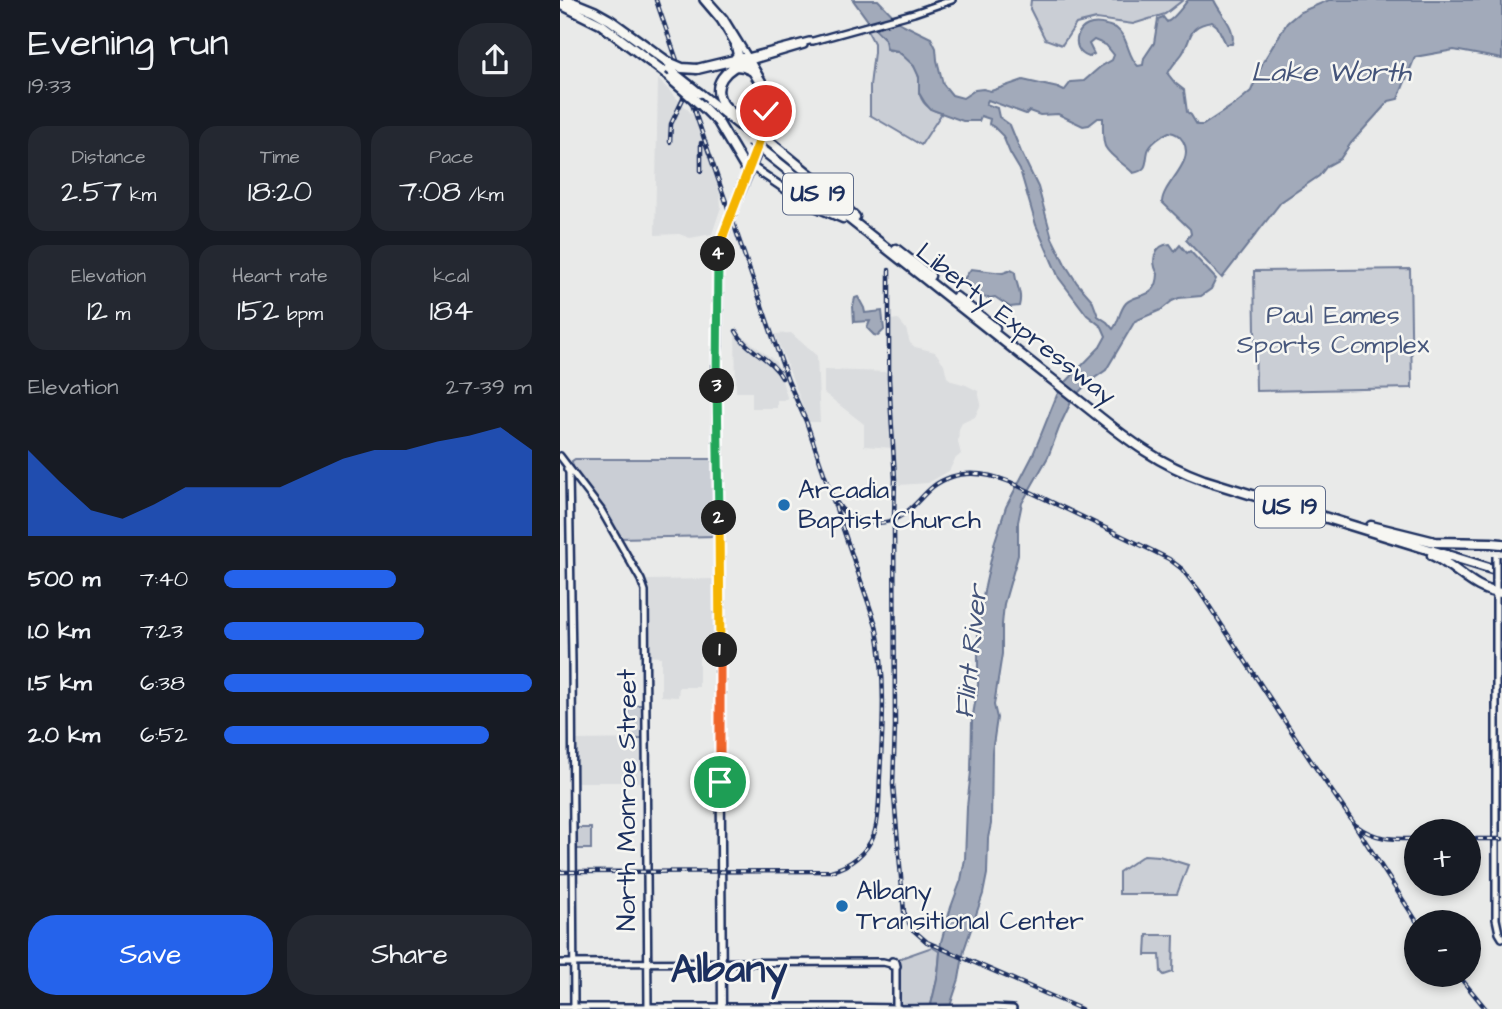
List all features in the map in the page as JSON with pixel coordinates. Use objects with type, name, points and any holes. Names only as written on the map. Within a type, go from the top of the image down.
[{"type":"highway","name":"Liberty Expressway","points":[[566,0],[609,23],[670,73]]},
{"type":"highway","name":"Liberty Expressway","points":[[560,4],[602,25],[699,93],[855,217],[880,241]]},
{"type":"highway","points":[[736,46],[738,55],[719,84],[721,100],[753,136]]},
{"type":"highway","points":[[749,63],[706,69],[682,68],[670,73],[718,122],[749,170]]},
{"type":"highway","name":"Liberty Expressway","points":[[703,105],[753,136]]},
{"type":"highway","name":"Liberty Expressway","points":[[768,147],[870,235],[1149,455],[1184,472],[1384,536],[1502,570]]},
{"type":"highway","points":[[801,200],[847,220],[898,256]]},
{"type":"highway","points":[[808,213],[816,208]]},
{"type":"highway","name":"Liberty Expressway","points":[[1093,409],[1144,445],[1183,467],[1502,570]]},
{"type":"highway","points":[[1369,526],[1435,542],[1499,544]]},
{"type":"highway","points":[[1384,536],[1438,558],[1477,584],[1499,593]]},
{"type":"main road","points":[[749,63],[783,47],[788,40],[794,45],[813,41],[952,0]]},
{"type":"main road","points":[[707,2],[749,63],[756,65],[759,58]]},
{"type":"main road","points":[[707,2],[724,18],[749,63],[762,90],[766,111],[764,128],[718,252],[722,1008]]},
{"type":"main road","points":[[749,63],[813,41]]},
{"type":"main road","points":[[749,170],[761,174]]},
{"type":"main road","points":[[749,170],[761,174],[801,200]]},
{"type":"main road","points":[[560,456],[569,472],[574,1008]]},
{"type":"main road","name":"North Monroe Street","points":[[560,456],[601,510],[645,591],[648,1008]]},
{"type":"main road","points":[[1499,544],[1496,556],[1499,593],[1498,929],[1502,938]]},
{"type":"main road","points":[[560,963],[883,962],[894,964],[897,1008]]},
{"type":"main road","points":[[560,1007],[1013,1009]]},
{"type":"main road","points":[[849,1009],[897,1008]]},
{"type":"shaded area","points":[[658,79],[694,116],[720,193],[721,207],[712,234],[690,238],[679,234],[655,235]]},
{"type":"shaded area","points":[[898,319],[906,329],[910,343],[935,352],[944,364],[947,377],[978,391],[981,404],[975,417],[962,423],[959,429],[961,454],[949,471],[928,483],[899,485],[893,448],[864,446],[864,424],[824,393],[824,370],[889,372],[891,320]]},
{"type":"shaded area","points":[[735,330],[776,362],[788,400],[777,400],[777,408],[752,408],[752,392],[736,392]]},
{"type":"shaded area","points":[[791,333],[817,356],[820,422],[809,422],[775,334]]},
{"type":"shaded area","points":[[716,579],[716,644],[705,644],[704,656],[699,656],[699,687],[679,687],[678,697],[661,696],[661,657],[647,656],[647,580]]},
{"type":"shaded area","points":[[646,739],[646,782],[572,782],[573,740]]},
{"type":"green space","points":[[1031,0],[1183,0],[1165,14],[1133,24],[1096,19],[1076,24],[1062,45],[1045,39],[1030,9]]},
{"type":"green space","points":[[872,26],[885,39],[889,50],[910,61],[919,76],[922,99],[930,108],[942,113],[921,145],[870,115],[874,43],[866,28]]},
{"type":"green space","name":"Paul Eames Sports Complex","points":[[1410,269],[1412,388],[1256,391],[1254,271]]},
{"type":"green space","points":[[715,459],[717,536],[617,538],[577,478],[572,461]]},
{"type":"green space","points":[[628,705],[645,705],[646,739],[628,739]]},
{"type":"green space","points":[[576,828],[591,828],[591,849],[576,849]]},
{"type":"green space","points":[[1144,855],[1159,856],[1188,865],[1177,894],[1119,894],[1119,872]]},
{"type":"green space","points":[[1147,935],[1174,935],[1173,972],[1164,975],[1161,972],[1160,955],[1146,955]]},
{"type":"green space","points":[[932,947],[940,952],[930,1009],[899,1009],[898,959]]},
{"type":"water","name":"Lake Worth","points":[[853,0],[878,0],[900,23],[931,38],[936,48],[943,84],[952,95],[963,98],[975,90],[991,91],[1023,80],[1064,91],[1071,82],[1084,81],[1112,60],[1114,55],[1106,45],[1094,40],[1089,44],[1094,54],[1089,57],[1082,53],[1078,48],[1078,35],[1088,25],[1116,28],[1134,62],[1138,66],[1143,65],[1144,58],[1154,43],[1158,19],[1163,17],[1167,22],[1188,0],[1214,0],[1230,27],[1232,44],[1226,44],[1212,22],[1198,26],[1168,74],[1184,90],[1187,112],[1197,125],[1203,125],[1251,91],[1263,62],[1287,23],[1300,12],[1329,0],[1502,0],[1502,59],[1454,50],[1415,57],[1398,99],[1389,101],[1340,159],[1281,202],[1222,278],[1186,240],[1191,234],[1190,229],[1162,202],[1185,157],[1186,149],[1179,136],[1169,132],[1157,140],[1149,148],[1144,168],[1133,173],[1106,148],[1103,118],[1083,126],[1058,114],[1040,115],[1029,111],[1026,114],[988,100],[986,104],[997,108],[999,117],[1010,125],[1038,187],[1052,238],[1065,264],[1092,300],[1098,316],[1113,329],[1126,303],[1151,292],[1154,288],[1158,274],[1154,259],[1157,251],[1164,245],[1170,244],[1175,251],[1180,245],[1187,253],[1190,251],[1216,279],[1211,289],[1201,296],[1179,298],[1161,310],[1135,321],[1106,370],[1073,398],[1048,457],[1022,503],[1018,522],[1018,555],[1004,604],[1002,654],[994,705],[997,718],[992,752],[987,874],[949,1009],[930,1009],[938,975],[941,942],[965,859],[972,721],[978,685],[978,634],[995,541],[1006,507],[1032,457],[1057,395],[1100,347],[1106,336],[1102,327],[1087,315],[1059,278],[1036,225],[1020,170],[1003,136],[989,124],[990,119],[981,116],[979,121],[963,121],[930,109],[919,93],[919,77],[914,66],[898,51],[887,49],[885,39]]},
{"type":"water","points":[[971,269],[1015,272],[1020,296],[1019,306],[1010,307],[995,297],[983,298],[976,294],[964,279]]},
{"type":"water","points":[[858,297],[865,313],[882,311],[884,330],[878,336],[867,328],[870,321],[854,322],[853,306],[855,298]]},
{"type":"railway","points":[[560,872],[831,871],[845,866],[867,847],[874,834],[878,812],[883,700],[876,625],[656,0]]},
{"type":"railway","points":[[670,142],[671,124],[683,99],[684,86]]},
{"type":"railway","points":[[701,143],[701,171]]},
{"type":"railway","points":[[889,270],[889,379],[895,479],[893,785],[904,912],[912,929],[927,942],[1081,1009]]},
{"type":"railway","points":[[736,331],[782,378]]},
{"type":"railway","points":[[837,503],[858,520],[886,522],[904,514],[943,480],[966,474],[989,475],[1010,482],[1169,559],[1182,569],[1200,592],[1409,910]]},
{"type":"railway","points":[[1357,826],[1378,836],[1404,839]]},
{"type":"railway","points":[[1481,839],[1502,839]]},
{"type":"railway","points":[[1468,987],[1486,1009]]},
{"type":"place","name":"Arcadia Baptist Church","points":[[784,505]]},
{"type":"place","name":"Albany Transitional Center","points":[[842,906]]},
{"type":"district","name":"Albany","points":[[729,970]]},
{"type":"route","points":[[720,782],[717,259],[762,134],[766,111]]},
{"type":"water label","name":"Flint River","points":[[971,652]]}]
